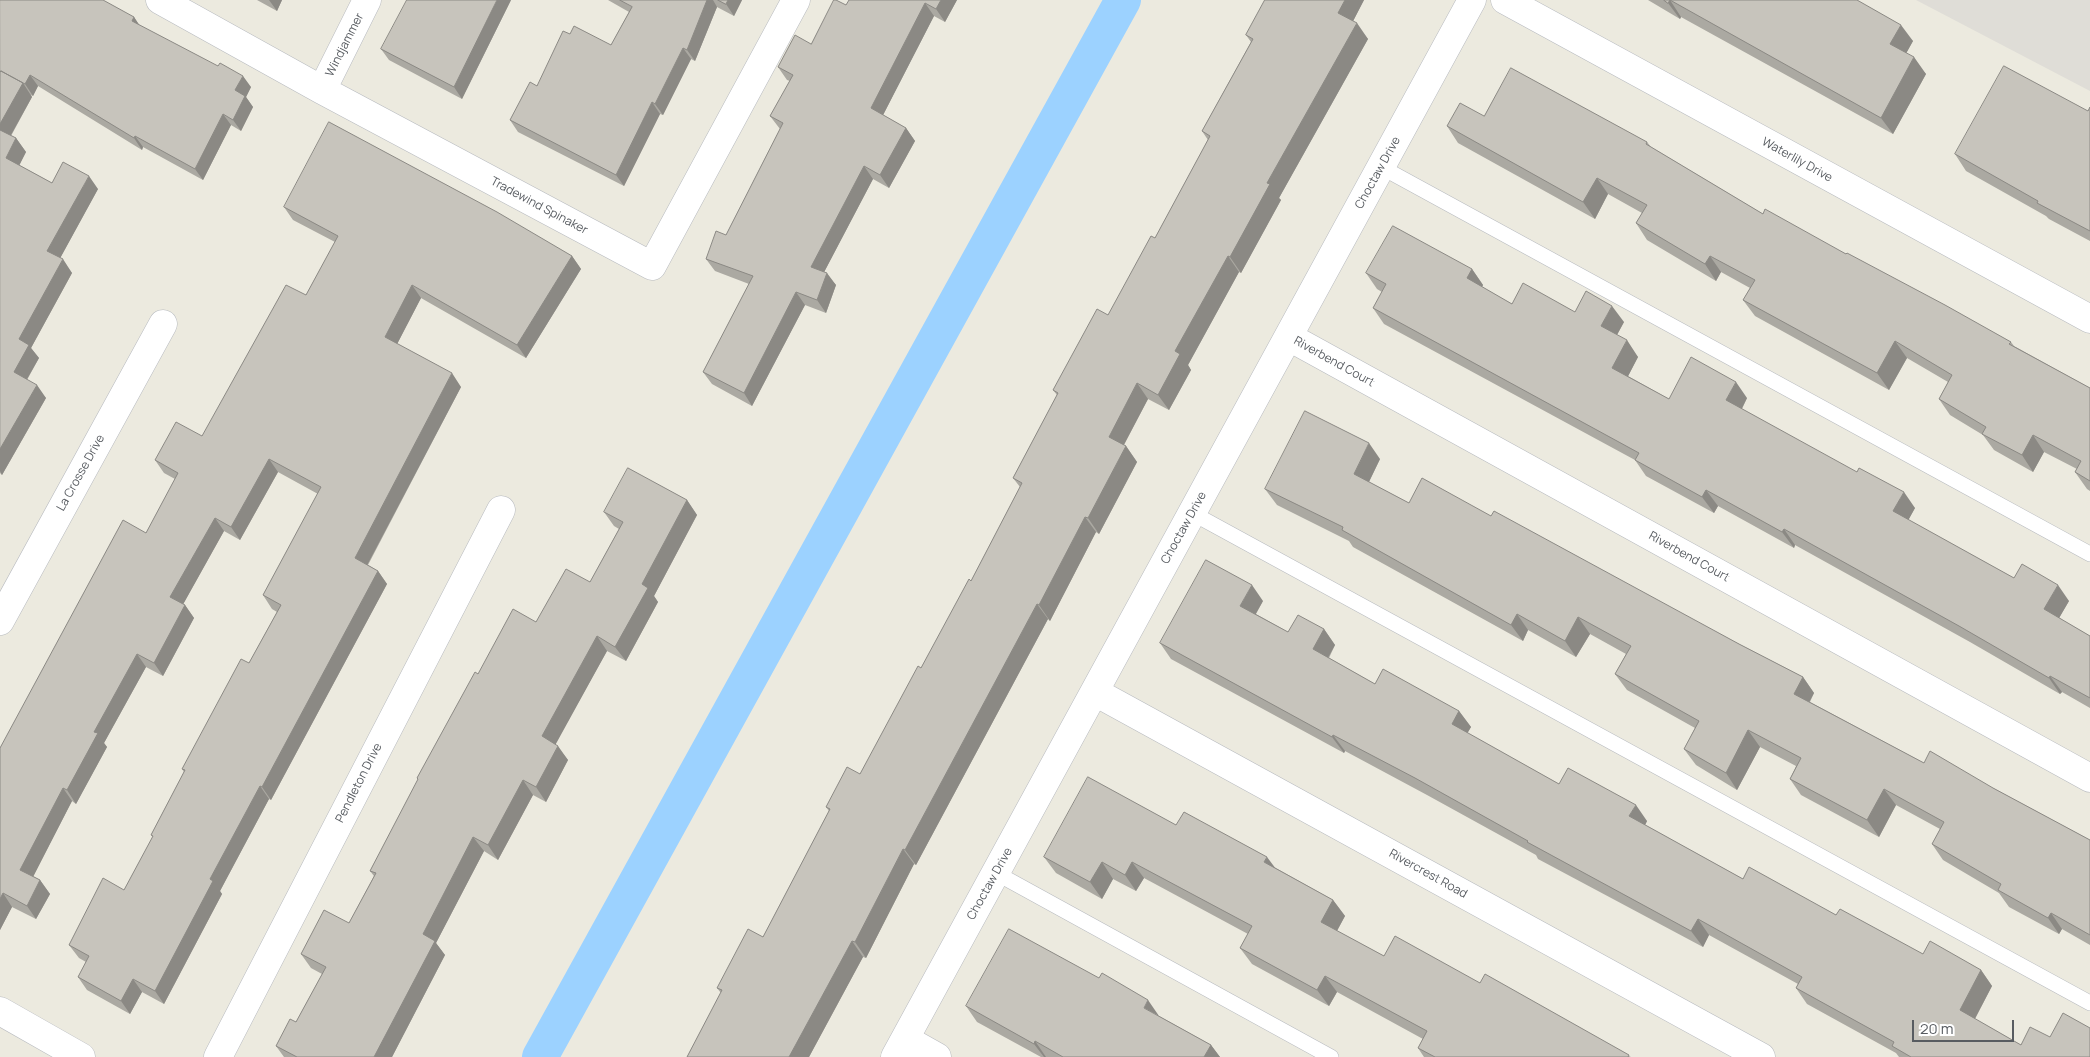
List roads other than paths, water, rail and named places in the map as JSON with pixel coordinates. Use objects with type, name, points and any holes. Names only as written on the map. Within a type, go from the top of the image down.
[{"type":"street","name":"Tradewind Spinaker","points":[[160,0],[322,90],[652,266],[796,0]]},
{"type":"street","name":"Windjammer","points":[[322,90],[368,0]]},
{"type":"street","name":"Choctaw Drive","points":[[900,1048],[1472,0]]},
{"type":"street","name":"Waterlily Drive","points":[[1505,0],[2090,320]]},
{"type":"street","name":"La Crosse Drive","points":[[0,621],[163,324]]},
{"type":"street","name":"Riverbend Court","points":[[1289,337],[2090,778]]},
{"type":"street","name":"Pendleton Drive","points":[[218,1057],[501,510]]},
{"type":"street","name":"Rivercrest Road","points":[[1095,692],[1761,1057]]},
{"type":"street","points":[[0,1011],[81,1057]]},
{"type":"street","points":[[900,1048],[937,1057]]},
{"type":"lane","points":[[1381,167],[2090,554]]},
{"type":"lane","points":[[1192,513],[2090,1003]]},
{"type":"lane","points":[[996,873],[1331,1057]]},
{"type":"waterway","points":[[540,1057],[1123,0]]}]
